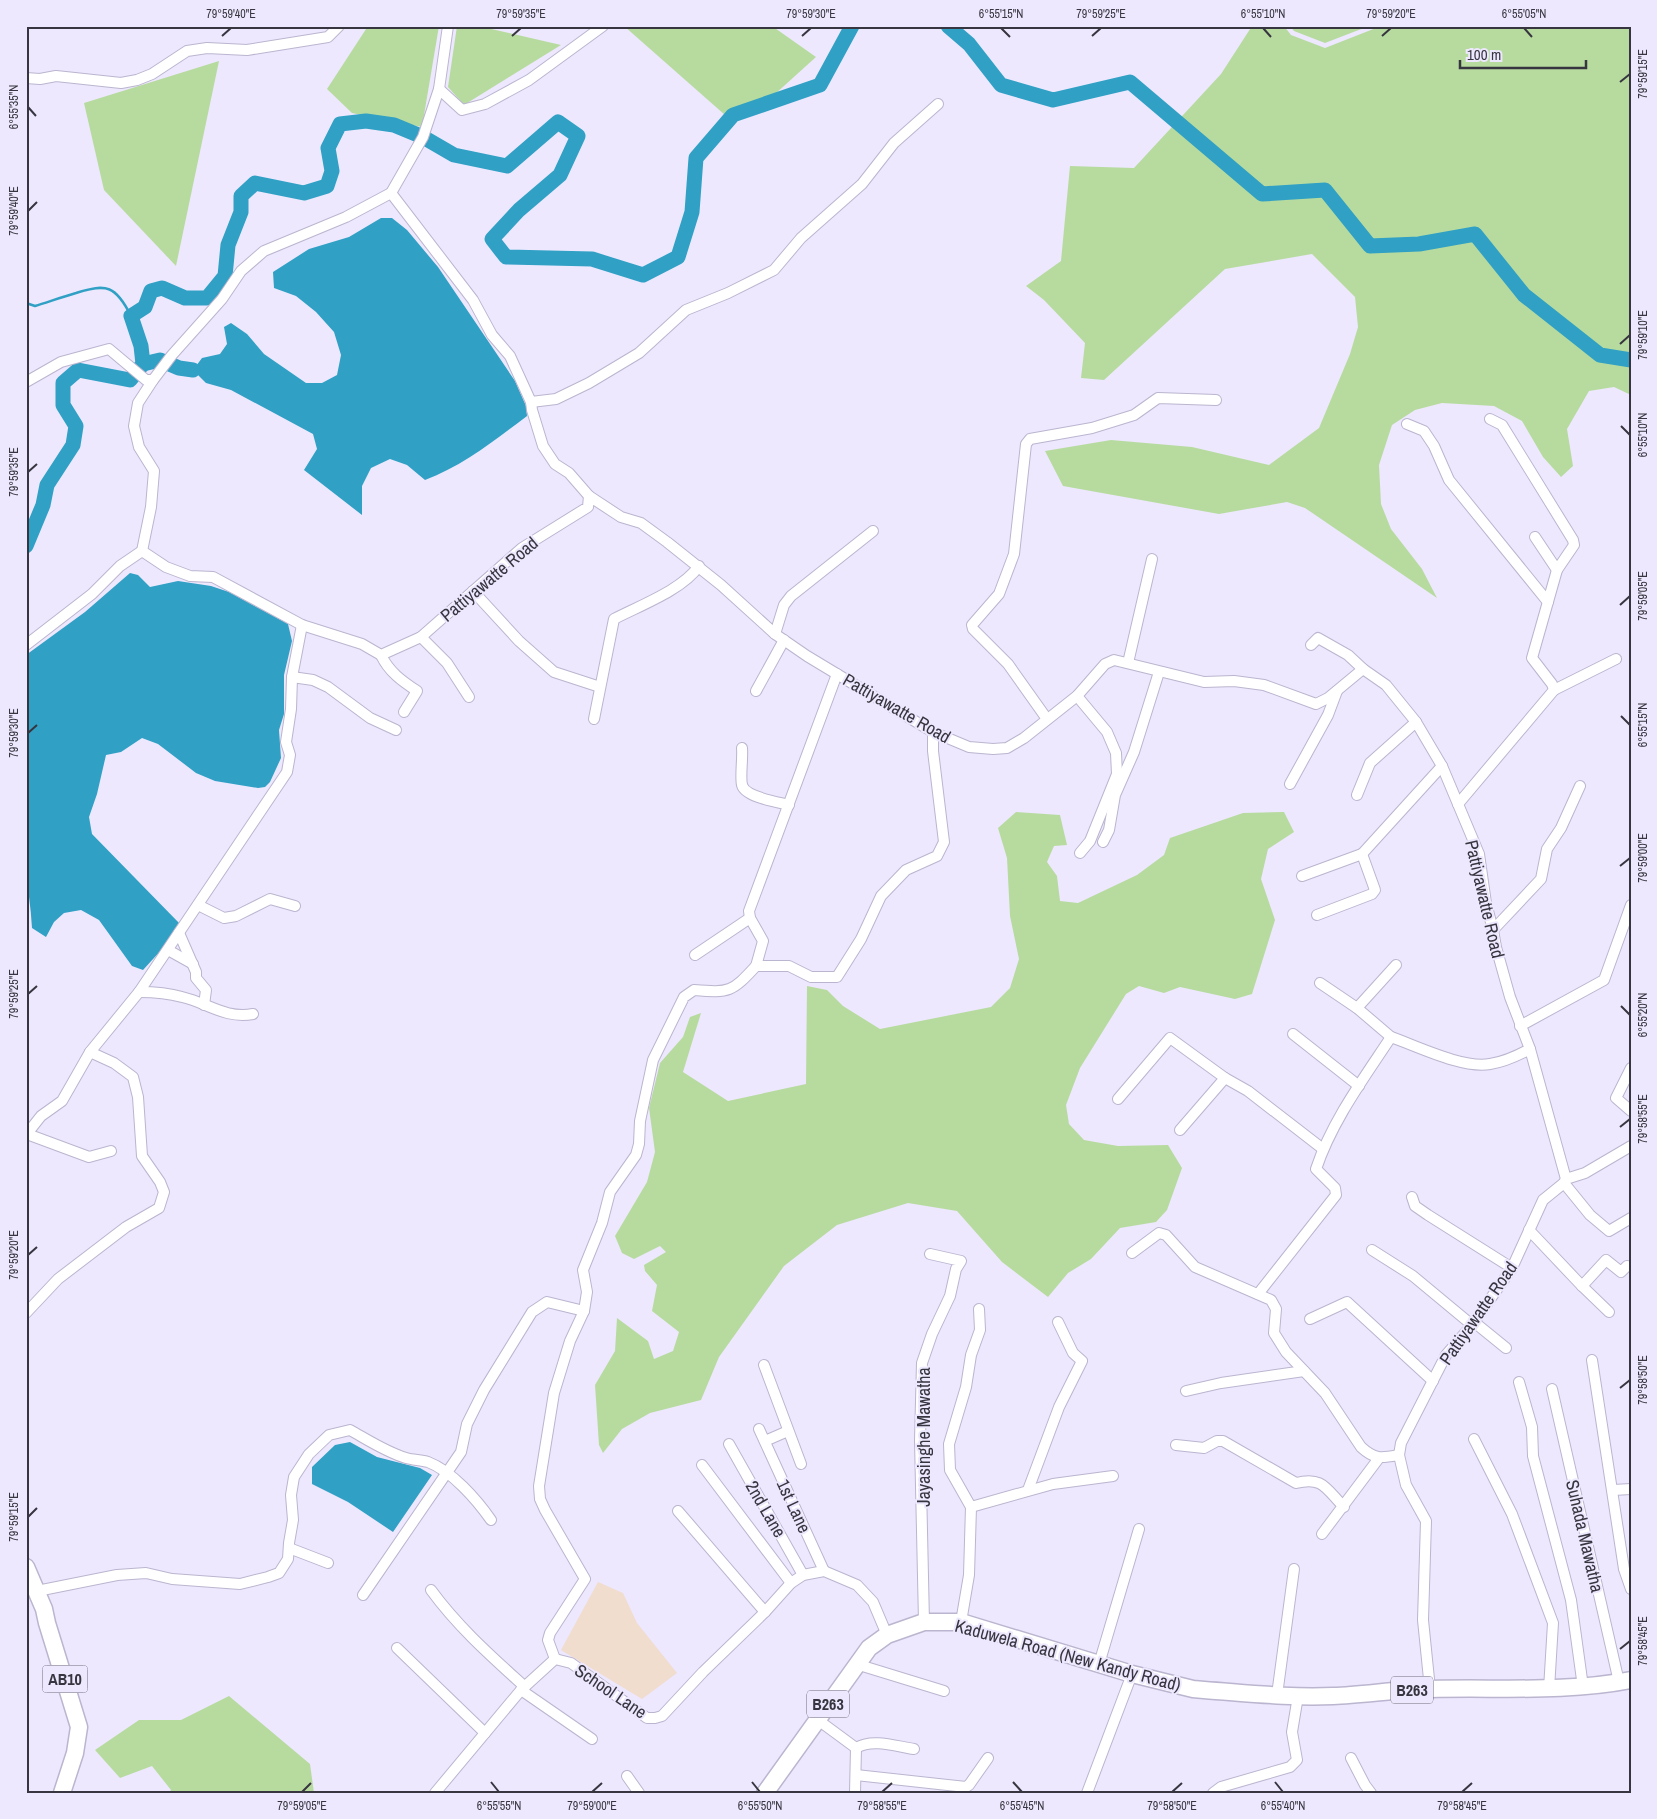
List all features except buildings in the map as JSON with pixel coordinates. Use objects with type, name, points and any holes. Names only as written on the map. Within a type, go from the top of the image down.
[{"type":"main road","name":"AB10","points":[[26,1567],[44,1609],[79,1727],[76,1753],[62,1793]]},
{"type":"main road","name":"Kaduwela Road (New Kandy Road)","points":[[765,1793],[869,1648],[887,1635],[924,1622],[961,1622],[1132,1674],[1193,1689],[1277,1695],[1333,1696],[1430,1688],[1549,1689],[1583,1687],[1625,1681]]},
{"type":"street","points":[[26,78],[40,79],[56,76],[121,83],[137,80],[152,74],[188,51],[207,48],[247,50],[328,37],[339,26]]},
{"type":"street","points":[[26,645],[92,594],[120,566],[142,551],[151,507],[154,471],[139,447],[134,426],[138,403],[172,355],[222,299],[241,271],[264,251],[346,217],[391,193],[423,137],[440,89],[448,26]]},
{"type":"street","points":[[440,89],[462,110],[485,104],[529,80],[603,26]]},
{"type":"street","points":[[531,402],[556,399],[589,383],[639,353],[686,310],[728,293],[774,270],[801,238],[862,184],[894,143],[938,104]]},
{"type":"street","points":[[391,193],[473,300],[492,335],[510,356],[531,402],[543,446],[555,464],[569,472],[589,496]]},
{"type":"street","points":[[26,382],[61,362],[109,348],[146,380],[153,380]]},
{"type":"street","points":[[1047,718],[1008,664],[972,629],[972,625],[999,594],[1014,554],[1026,444],[1030,439],[1092,428],[1134,415],[1158,398],[1216,400]]},
{"type":"street","points":[[1490,419],[1502,425],[1574,540],[1574,546],[1556,570],[1532,658],[1552,684],[1554,690]]},
{"type":"street","points":[[1407,424],[1424,431],[1434,446],[1449,480],[1548,602]]},
{"type":"street","name":"Pattiyawatte Road","points":[[381,656],[421,637],[522,548],[588,507],[589,496],[621,517],[640,524],[699,566],[780,637],[933,732],[969,747],[1007,748],[1024,738],[1077,696],[1105,664],[1114,660],[1204,682],[1234,681],[1264,685],[1316,704],[1328,698],[1364,669],[1386,685],[1416,722],[1442,766],[1478,854],[1496,947],[1520,1026],[1530,1049],[1565,1181]]},
{"type":"street","points":[[756,691],[780,637],[784,605],[792,596],[873,531]]},
{"type":"street","points":[[1535,537],[1556,570]]},
{"type":"street","points":[[142,551],[166,567],[190,576],[213,577],[302,625],[362,644],[381,656],[397,677],[417,691],[404,712]]},
{"type":"street","points":[[1128,663],[1152,559]]},
{"type":"street","points":[[594,719],[614,619],[668,592],[692,576],[699,566]]},
{"type":"street","points":[[474,591],[519,641],[554,672],[600,688]]},
{"type":"street","points":[[111,1150],[89,1158],[27,1135],[41,1116],[62,1101],[90,1052],[139,992],[287,772],[290,755],[286,742],[292,709],[292,677],[302,625]]},
{"type":"street","points":[[421,637],[447,663],[468,697]]},
{"type":"street","points":[[1311,645],[1318,638],[1348,655],[1364,669]]},
{"type":"street","points":[[1458,804],[1554,690],[1616,659]]},
{"type":"street","points":[[1103,842],[1109,830],[1115,795],[1134,752],[1159,672]]},
{"type":"street","points":[[556,1659],[548,1640],[550,1633],[585,1579],[540,1499],[539,1486],[554,1393],[570,1340],[584,1311],[588,1292],[583,1270],[602,1223],[610,1192],[636,1154],[639,1144],[640,1121],[653,1060],[684,998],[694,990],[721,992],[738,985],[756,966],[763,941],[750,918],[749,911],[837,674]]},
{"type":"street","points":[[292,677],[313,680],[328,687],[370,718],[396,730]]},
{"type":"street","points":[[1290,784],[1328,715],[1338,689]]},
{"type":"street","points":[[1077,696],[1107,732],[1116,753],[1117,774],[1090,841],[1080,853]]},
{"type":"street","points":[[1356,795],[1370,763],[1416,722]]},
{"type":"street","points":[[756,966],[789,966],[811,977],[837,977],[861,939],[882,896],[906,870],[937,856],[944,842],[933,751],[933,732]]},
{"type":"street","points":[[742,748],[742,784],[745,790],[755,796],[789,804]]},
{"type":"street","points":[[1302,876],[1362,854],[1442,766]]},
{"type":"street","points":[[1493,930],[1540,879],[1547,849],[1561,828],[1580,786]]},
{"type":"street","points":[[1317,915],[1372,894],[1375,890],[1362,854]]},
{"type":"street","points":[[198,905],[224,918],[236,916],[270,899],[295,906]]},
{"type":"street","points":[[1520,1026],[1604,980],[1631,905]]},
{"type":"street","points":[[695,955],[750,918]]},
{"type":"street","points":[[179,934],[193,964],[196,978],[206,990],[204,1004]]},
{"type":"street","points":[[168,950],[193,964]]},
{"type":"street","points":[[1358,1008],[1396,965]]},
{"type":"street","points":[[1320,983],[1358,1008],[1391,1037],[1461,1063],[1488,1065],[1512,1058],[1530,1049]]},
{"type":"street","points":[[139,992],[156,992],[183,997],[226,1014],[242,1016],[253,1014]]},
{"type":"street","points":[[1293,1034],[1359,1086]]},
{"type":"street","points":[[1258,1294],[1336,1195],[1335,1188],[1316,1169],[1323,1149],[1359,1086],[1391,1037]]},
{"type":"street","points":[[1118,1099],[1170,1038],[1225,1078],[1248,1091],[1323,1149]]},
{"type":"street","points":[[26,1312],[58,1279],[126,1227],[159,1208],[164,1192],[160,1182],[142,1156],[138,1097],[133,1077],[114,1063],[90,1052]]},
{"type":"street","points":[[1631,1068],[1616,1098],[1631,1111]]},
{"type":"street","points":[[1180,1130],[1225,1078]]},
{"type":"street","name":"Pattiyawatte Road","points":[[1430,1688],[1423,1620],[1426,1521],[1406,1485],[1399,1455],[1400,1443],[1446,1355],[1473,1324],[1512,1268],[1543,1200],[1565,1181],[1585,1173],[1631,1146]]},
{"type":"street","points":[[1565,1181],[1590,1215],[1610,1231],[1631,1218]]},
{"type":"street","points":[[1412,1197],[1415,1206],[1512,1268]]},
{"type":"street","points":[[1529,1230],[1609,1312]]},
{"type":"street","points":[[1132,1253],[1159,1234],[1166,1235],[1195,1266],[1271,1300],[1276,1309],[1274,1333],[1286,1352],[1325,1393],[1361,1447],[1368,1454],[1379,1458],[1399,1455]]},
{"type":"street","points":[[1372,1250],[1413,1276],[1506,1348]]},
{"type":"street","name":"Jayasinghe Mawatha","points":[[924,1622],[920,1440],[922,1364],[932,1334],[950,1296],[956,1269],[961,1261],[930,1254]]},
{"type":"street","points":[[1582,1286],[1606,1260],[1621,1272],[1627,1266]]},
{"type":"street","points":[[363,1595],[461,1452],[467,1424],[484,1390],[532,1312],[547,1302],[584,1311]]},
{"type":"street","points":[[1310,1319],[1347,1302],[1433,1381]]},
{"type":"street","points":[[961,1622],[969,1575],[971,1507],[950,1470],[949,1444],[966,1387],[971,1355],[980,1330],[979,1310]]},
{"type":"street","points":[[1028,1490],[1059,1407],[1082,1361],[1073,1353],[1058,1322]]},
{"type":"street","points":[[1592,1360],[1624,1569],[1631,1589]]},
{"type":"street","name":"1st Lane","points":[[764,1364],[801,1464]]},
{"type":"street","points":[[1186,1391],[1221,1383],[1304,1371]]},
{"type":"street","points":[[1519,1382],[1532,1427],[1534,1456],[1571,1600],[1583,1687]]},
{"type":"street","name":"Suhada Mawatha","points":[[1552,1389],[1625,1681]]},
{"type":"street","name":"1st Lane","points":[[759,1429],[824,1571]]},
{"type":"street","points":[[37,1591],[117,1575],[146,1573],[172,1579],[240,1584],[279,1573],[288,1559],[293,1520],[291,1495],[294,1477],[309,1454],[329,1435],[350,1430],[387,1451],[407,1459],[428,1462],[447,1473],[480,1504],[491,1520]]},
{"type":"street","points":[[764,1441],[788,1430]]},
{"type":"street","points":[[1474,1440],[1512,1514],[1553,1623],[1549,1689]]},
{"type":"street","points":[[1176,1445],[1204,1448],[1217,1441],[1223,1441],[1296,1483],[1309,1480],[1319,1482],[1344,1507]]},
{"type":"street","name":"2nd Lane","points":[[728,1444],[803,1575]]},
{"type":"street","points":[[1322,1534],[1379,1458]]},
{"type":"street","points":[[702,1465],[791,1583]]},
{"type":"street","points":[[971,1507],[1053,1484],[1113,1476]]},
{"type":"street","points":[[1613,1490],[1631,1489]]},
{"type":"street","points":[[678,1511],[765,1612]]},
{"type":"street","points":[[1099,1664],[1139,1529]]},
{"type":"street","points":[[288,1548],[328,1563]]},
{"type":"street","points":[[1277,1695],[1294,1569]]},
{"type":"street","name":"School Lane","points":[[435,1793],[523,1689],[556,1659],[571,1663],[647,1718],[662,1716],[703,1672],[765,1612],[791,1583],[803,1575],[824,1571],[857,1584],[873,1602],[887,1635]]},
{"type":"street","points":[[431,1590],[450,1615],[523,1689],[592,1739]]},
{"type":"street","points":[[397,1648],[485,1733]]},
{"type":"street","points":[[856,1664],[944,1691]]},
{"type":"street","points":[[1088,1793],[1132,1674]]},
{"type":"street","points":[[1219,1791],[1290,1767],[1297,1760],[1292,1732],[1298,1696]]},
{"type":"street","points":[[818,1720],[856,1748]]},
{"type":"street","points":[[856,1748],[864,1744],[874,1743],[914,1749]]},
{"type":"street","points":[[855,1793],[856,1748]]},
{"type":"street","points":[[856,1775],[966,1787],[988,1758]]},
{"type":"street","points":[[1351,1758],[1371,1793]]},
{"type":"street","points":[[627,1776],[639,1793]]},
{"type":"shaded area","points":[[598,1582],[623,1593],[637,1623],[677,1673],[642,1699],[561,1650]]},
{"type":"green space","points":[[368,26],[439,26],[422,127],[352,113],[327,89]]},
{"type":"green space","points":[[457,26],[478,26],[561,45],[464,105],[448,87]]},
{"type":"green space","points":[[624,26],[772,26],[816,57],[774,95],[725,115]]},
{"type":"green space","points":[[1252,26],[1284,26],[1291,35],[1325,48],[1381,26],[1631,26],[1631,395],[1614,387],[1589,391],[1567,429],[1573,466],[1561,477],[1543,457],[1522,421],[1494,406],[1442,403],[1415,410],[1392,425],[1379,465],[1381,504],[1391,529],[1422,569],[1437,598],[1305,508],[1287,502],[1219,514],[1063,486],[1045,451],[1111,440],[1192,447],[1269,465],[1319,428],[1350,354],[1358,327],[1355,297],[1312,254],[1225,269],[1104,380],[1081,378],[1085,343],[1044,300],[1026,286],[1061,261],[1070,166],[1134,168],[1221,74]]},
{"type":"green space","points":[[1290,26],[1369,26],[1325,43],[1294,31]]},
{"type":"green space","points":[[219,61],[176,266],[104,190],[84,103]]},
{"type":"green space","points":[[1016,812],[1060,815],[1067,845],[1054,846],[1047,862],[1057,876],[1060,901],[1078,903],[1137,875],[1164,855],[1170,838],[1243,813],[1284,812],[1294,832],[1268,849],[1261,879],[1275,920],[1252,994],[1235,999],[1180,987],[1164,993],[1139,986],[1126,994],[1080,1068],[1066,1105],[1069,1124],[1084,1140],[1118,1146],[1168,1145],[1182,1168],[1167,1210],[1156,1222],[1120,1228],[1091,1259],[1068,1273],[1048,1297],[1002,1262],[957,1211],[908,1203],[837,1225],[784,1266],[719,1357],[701,1400],[650,1413],[622,1429],[603,1453],[599,1445],[595,1385],[615,1351],[617,1318],[648,1341],[654,1359],[673,1351],[679,1332],[652,1311],[657,1285],[645,1271],[644,1265],[666,1252],[660,1246],[634,1259],[622,1253],[615,1236],[647,1182],[655,1152],[649,1108],[660,1063],[683,1037],[690,1017],[701,1013],[683,1072],[728,1101],[806,1084],[807,986],[827,990],[843,1006],[880,1029],[991,1007],[1010,988],[1019,959],[1010,916],[1007,858],[998,828]]},
{"type":"green space","points":[[229,1696],[310,1764],[314,1793],[169,1793],[171,1790],[152,1766],[120,1778],[95,1750],[139,1720],[181,1720]]},
{"type":"water","points":[[381,218],[392,218],[407,230],[438,267],[515,381],[526,406],[527,416],[466,460],[425,480],[407,465],[390,459],[371,468],[362,486],[362,515],[304,470],[317,449],[313,434],[231,390],[206,383],[193,370],[202,358],[220,354],[227,344],[224,327],[231,323],[247,334],[264,354],[306,383],[322,383],[337,375],[341,355],[334,332],[316,312],[296,296],[274,288],[273,272],[309,249],[349,237]]},
{"type":"water","points":[[130,573],[138,575],[150,587],[178,581],[211,586],[229,592],[288,624],[292,641],[284,675],[284,714],[279,730],[281,758],[270,782],[265,787],[258,788],[215,781],[196,773],[158,744],[142,738],[121,752],[106,755],[97,794],[89,817],[92,834],[180,924],[164,947],[143,970],[132,966],[99,920],[81,910],[64,913],[54,922],[46,937],[32,928],[26,866],[28,829],[26,808],[26,655],[85,612]]},
{"type":"water","points":[[350,1442],[377,1457],[420,1468],[432,1475],[393,1532],[348,1502],[312,1484],[312,1467],[335,1445]]},
{"type":"waterway","points":[[26,546],[43,505],[47,485],[73,445],[76,426],[63,405],[63,383],[78,370],[130,380],[143,364],[141,346],[131,316],[145,307],[151,291],[162,288],[185,298],[207,298],[225,276],[228,245],[241,212],[241,196],[255,183],[304,193],[327,186],[332,171],[328,148],[340,124],[366,121],[394,125],[423,137],[454,155],[507,166],[558,122],[578,136],[560,175],[519,210],[492,239],[506,257],[592,259],[643,275],[678,257],[692,212],[696,158],[733,115],[820,85],[852,26]]},
{"type":"waterway","points":[[948,26],[969,44],[1001,85],[1053,100],[1130,82],[1262,194],[1325,190],[1370,246],[1419,244],[1475,234],[1524,295],[1600,355],[1631,360]]},
{"type":"waterway","points":[[26,303],[35,306],[87,290],[103,288],[115,293],[126,306],[131,316]]},
{"type":"waterway","points":[[143,364],[160,360],[179,368],[193,370]]}]
